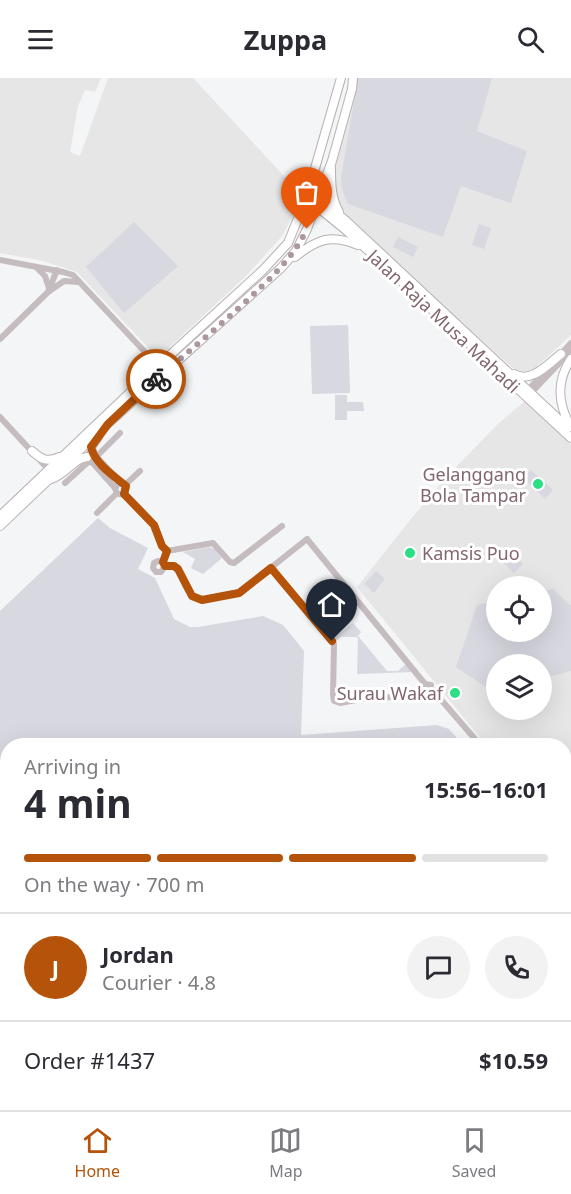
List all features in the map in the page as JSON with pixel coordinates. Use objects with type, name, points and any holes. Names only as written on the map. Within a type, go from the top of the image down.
[{"type":"main road","points":[[288,243],[307,196],[341,78]]},
{"type":"main road","points":[[281,268],[296,251],[307,229],[332,161],[353,78]]},
{"type":"main road","points":[[315,203],[311,196],[326,131]]},
{"type":"main road","points":[[332,161],[332,194],[345,220]]},
{"type":"main road","points":[[0,516],[263,270],[288,243],[302,224],[308,208],[315,203]]},
{"type":"main road","name":"Jalan Raja Musa Mahadi","points":[[315,203],[326,204],[345,220],[503,367],[571,438]]},
{"type":"main road","name":"Jalan Raja Musa Mahadi","points":[[315,203],[527,393],[571,429]]},
{"type":"main road","points":[[0,526],[105,426],[281,268],[309,246],[329,238],[344,239],[365,248]]},
{"type":"main road","points":[[503,367],[516,376],[526,378],[537,373],[561,354]]},
{"type":"main road","points":[[571,359],[561,381],[560,395],[571,429]]},
{"type":"main road","points":[[47,480],[60,476],[80,458],[92,457],[93,444],[105,426]]},
{"type":"main road","points":[[48,469],[57,466],[98,428],[105,426]]},
{"type":"main road","points":[[34,454],[41,459],[52,460],[65,453]]},
{"type":"main road","points":[[30,487],[39,472],[34,454]]},
{"type":"street","points":[[0,260],[73,275],[158,366]]},
{"type":"street","points":[[36,267],[45,276],[49,288]]},
{"type":"street","points":[[49,288],[54,270]]},
{"type":"street","points":[[0,339],[49,288],[64,281],[80,282]]},
{"type":"street","points":[[527,393],[571,343]]},
{"type":"street","points":[[527,393],[571,351]]},
{"type":"street","points":[[0,417],[48,469]]},
{"type":"street","points":[[66,483],[120,433]]},
{"type":"street","points":[[92,457],[154,525],[165,550],[162,563],[178,569],[192,596],[202,600],[239,593],[307,538],[427,687],[474,738]]},
{"type":"street","points":[[97,513],[140,471]]},
{"type":"street","points":[[165,550],[213,543],[230,562],[234,563],[282,526]]},
{"type":"street","points":[[271,568],[334,645],[334,700],[339,703],[368,698],[414,696],[427,687]]},
{"type":"shaded area","points":[[0,78],[101,78],[95,92],[85,90],[78,106],[70,152],[80,156],[108,78],[193,78],[298,191],[296,208],[283,235],[246,276],[158,358],[77,272],[43,261],[0,253]]},
{"type":"shaded area","points":[[355,78],[571,78],[571,335],[530,373],[515,370],[354,226],[340,209],[336,200],[333,176],[353,97]]},
{"type":"shaded area","points":[[358,78],[492,78],[477,131],[527,151],[511,203],[461,186],[443,237],[348,204],[342,189],[341,178]]},
{"type":"shaded area","points":[[134,222],[178,266],[124,313],[86,267]]},
{"type":"shaded area","points":[[479,224],[491,228],[484,249],[472,245]]},
{"type":"shaded area","points":[[398,237],[418,247],[413,257],[393,247]]},
{"type":"shaded area","points":[[348,325],[350,393],[312,394],[310,326]]},
{"type":"shaded area","points":[[335,395],[347,395],[347,402],[363,402],[364,411],[347,411],[347,420],[335,420]]},
{"type":"shaded area","points":[[525,401],[571,445],[571,738],[480,738],[357,587],[450,473],[499,423]]},
{"type":"shaded area","name":"Gelanggang Bola Tampar","points":[[531,470],[553,490],[545,499],[523,478]]},
{"type":"shaded area","points":[[98,518],[110,528],[148,548],[138,569],[155,578],[174,619],[190,627],[198,627],[263,616],[283,625],[304,651],[301,735],[437,725],[449,729],[457,738],[0,738],[0,611]]},
{"type":"shaded area","points":[[506,546],[523,564],[514,573],[496,556]]},
{"type":"shaded area","points":[[209,547],[215,549],[222,558],[203,574],[191,568],[195,559],[183,552]]},
{"type":"shaded area","points":[[376,571],[385,579],[374,593],[364,584]]},
{"type":"shaded area","points":[[552,589],[571,606],[571,671],[552,676],[552,654],[486,654],[486,687],[456,667],[477,605],[486,603],[486,642],[552,642]]},
{"type":"shaded area","points":[[353,623],[361,632],[358,636],[387,671],[398,671],[407,663],[414,672],[357,674],[357,637],[341,637],[336,641],[334,638]]},
{"type":"way so far","points":[[156,379],[212,333],[281,268],[296,251],[307,229]]},
{"type":"place","name":"Gelanggang Bola Tampar","points":[[538,484]]},
{"type":"place","name":"Kamsis Puo","points":[[410,553]]},
{"type":"place","name":"Surau Wakaf","points":[[455,693]]},
{"type":"route","points":[[156,379],[108,424],[91,450],[116,479],[126,486],[127,490],[124,494],[154,525],[162,546],[167,551],[163,562],[165,566],[174,566],[178,569],[196,600],[239,593],[271,568],[332,641]]}]
